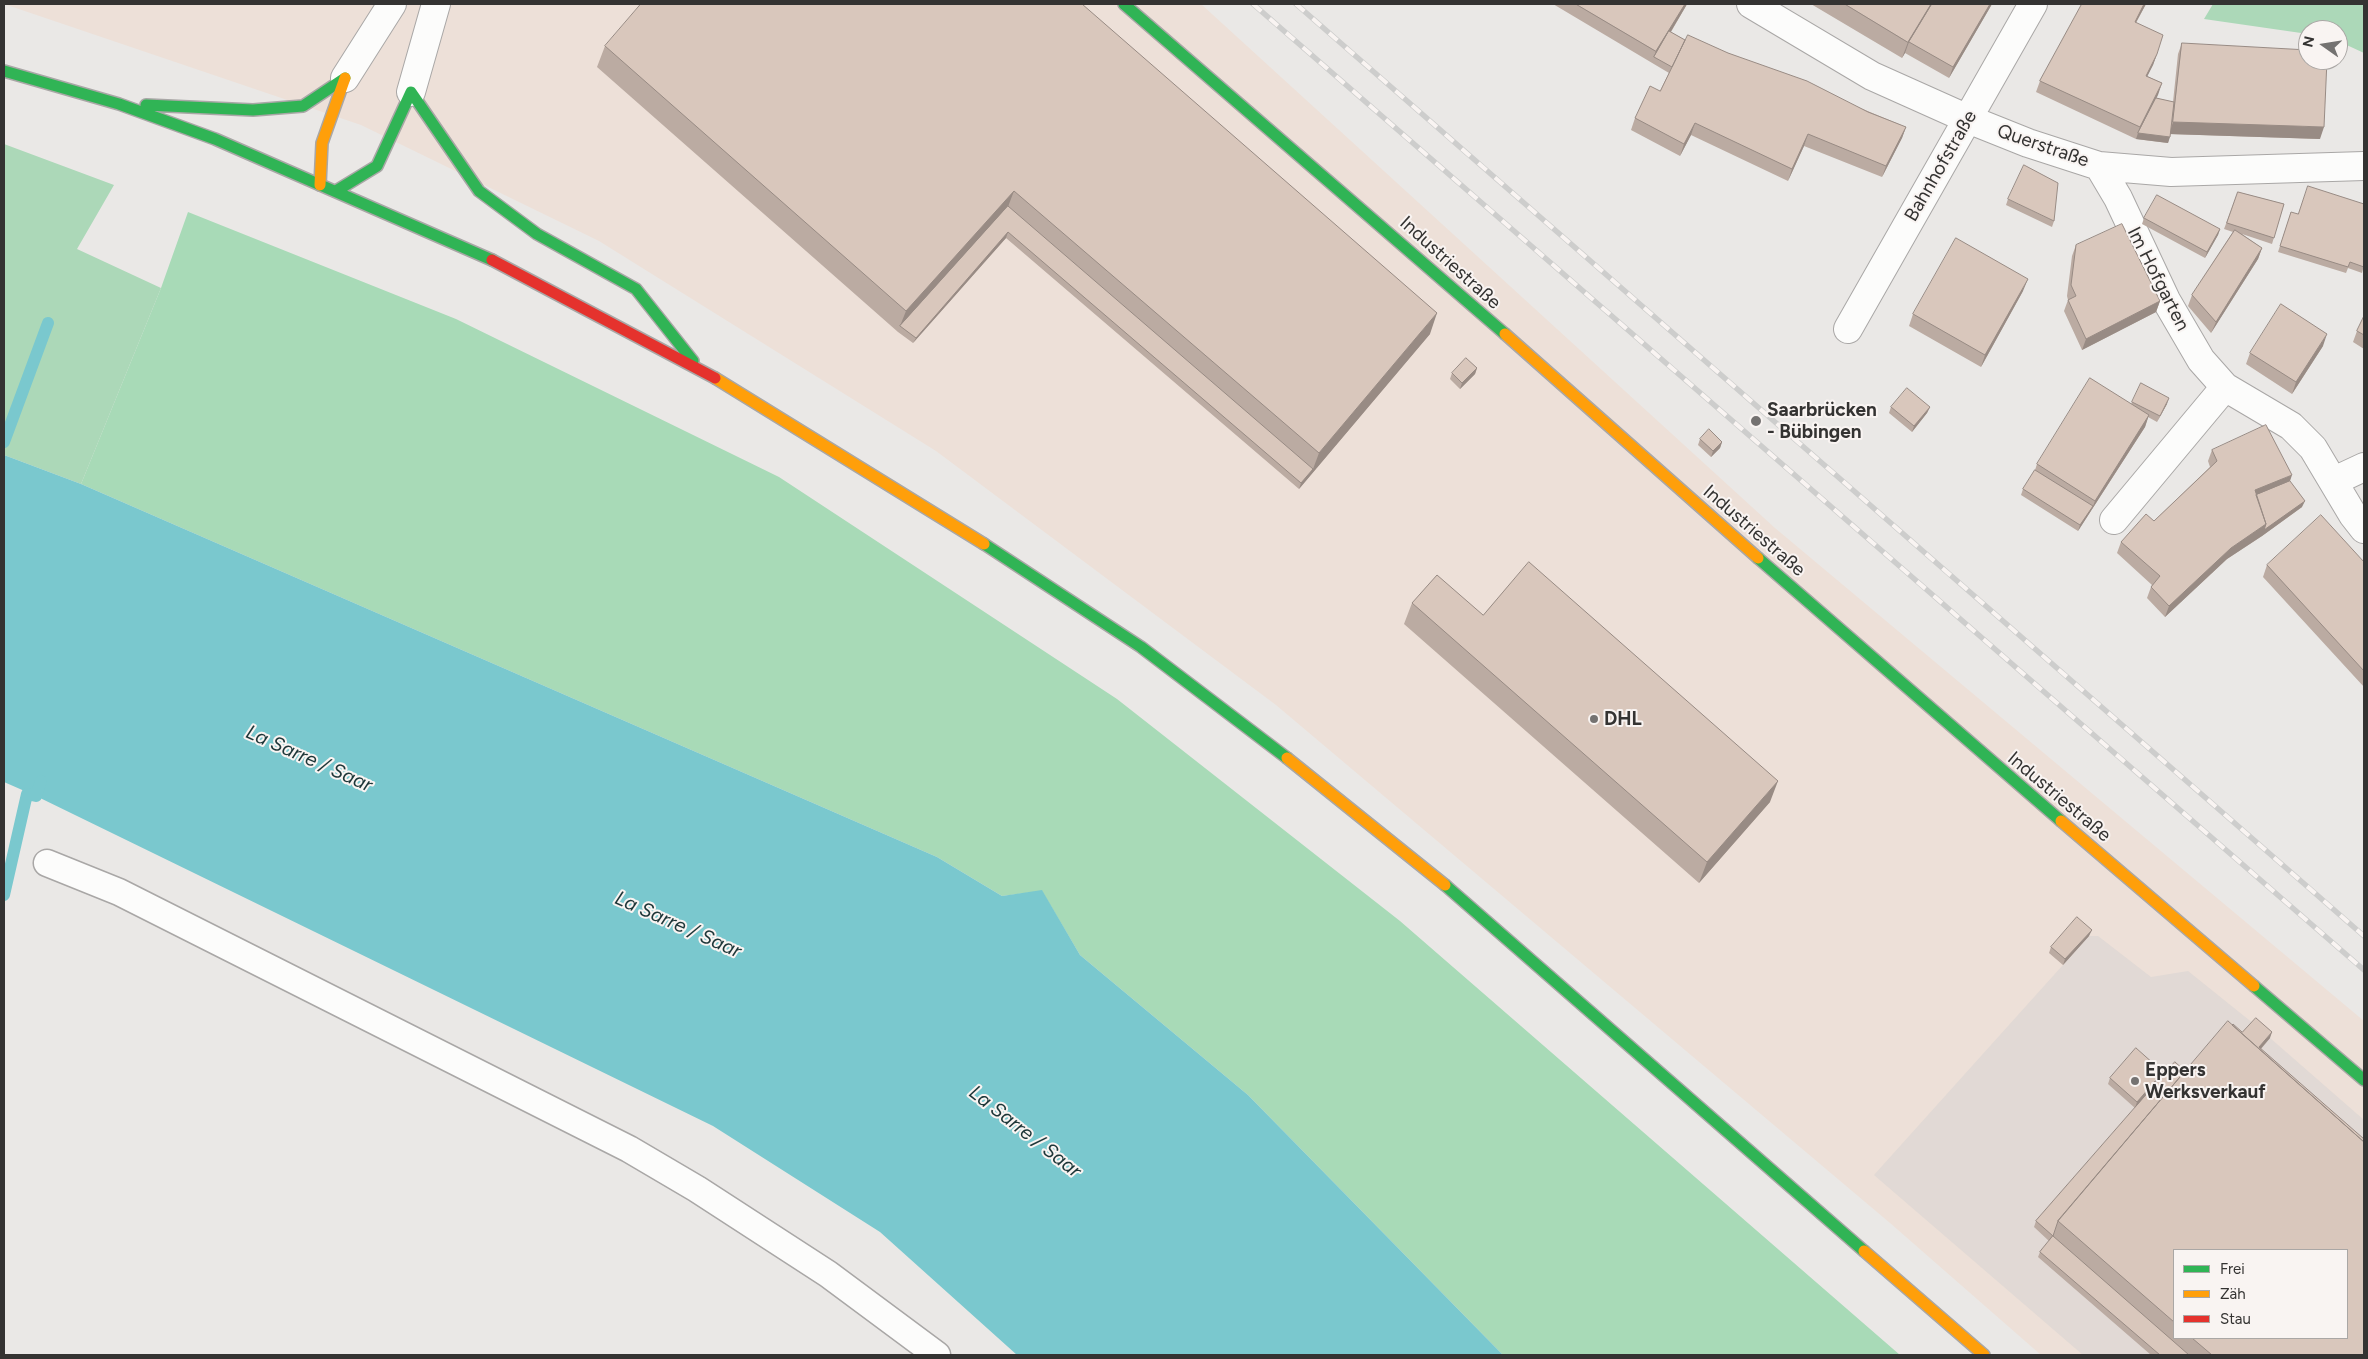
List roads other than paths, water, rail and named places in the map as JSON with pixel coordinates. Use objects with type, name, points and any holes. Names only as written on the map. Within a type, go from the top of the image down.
[{"type":"main road","name":"Industriestraße","points":[[1124,4],[1404,245],[1986,757],[2364,1080]]},
{"type":"main road","points":[[4,71],[119,104],[215,139],[485,257],[699,368],[1015,563],[1141,647],[1254,732],[1432,874],[1984,1355]]},
{"type":"main road","points":[[119,104],[252,110],[302,106],[346,78]]},
{"type":"main road","points":[[320,185],[322,143],[346,78]]},
{"type":"main road","points":[[336,192],[377,166],[412,92]]},
{"type":"main road","points":[[412,92],[479,192],[537,234],[636,289],[699,368]]},
{"type":"street","points":[[346,78],[392,4]]},
{"type":"street","points":[[412,92],[436,4]]},
{"type":"street","name":"Querstraße","points":[[1752,4],[1872,76],[1968,119],[2028,143],[2099,166],[2180,172],[2364,166]]},
{"type":"street","name":"Bahnhofstraße","points":[[1848,328],[2033,4]]},
{"type":"street","name":"Im Hofgarten","points":[[2099,166],[2118,198],[2185,335],[2202,360],[2225,387],[2290,426],[2313,448],[2353,515],[2364,528]]},
{"type":"street","points":[[2114,520],[2225,387]]},
{"type":"street","points":[[2334,481],[2364,467]]},
{"type":"lane","points":[[47,864],[119,892],[553,1109],[629,1149],[697,1189],[828,1274],[937,1355]]},
{"type":"water","name":"La Sarre / Saar","points":[[4,455],[81,484],[937,857],[1002,896],[1042,890],[1080,955],[1248,1095],[1503,1355],[1017,1355],[880,1232],[713,1126],[4,782]]},
{"type":"waterway","points":[[4,442],[48,323]]},
{"type":"waterway","points":[[4,895],[27,794],[36,796],[41,781]]},
{"type":"railway","points":[[1253,4],[2364,970]]},
{"type":"railway","points":[[1296,4],[2364,936]]},
{"type":"place","name":"Saarbrücken - Bübingen","points":[[1756,421]]},
{"type":"place","name":"DHL","points":[[1594,719]]},
{"type":"place","name":"Eppers Werksverkauf","points":[[2135,1081]]}]
